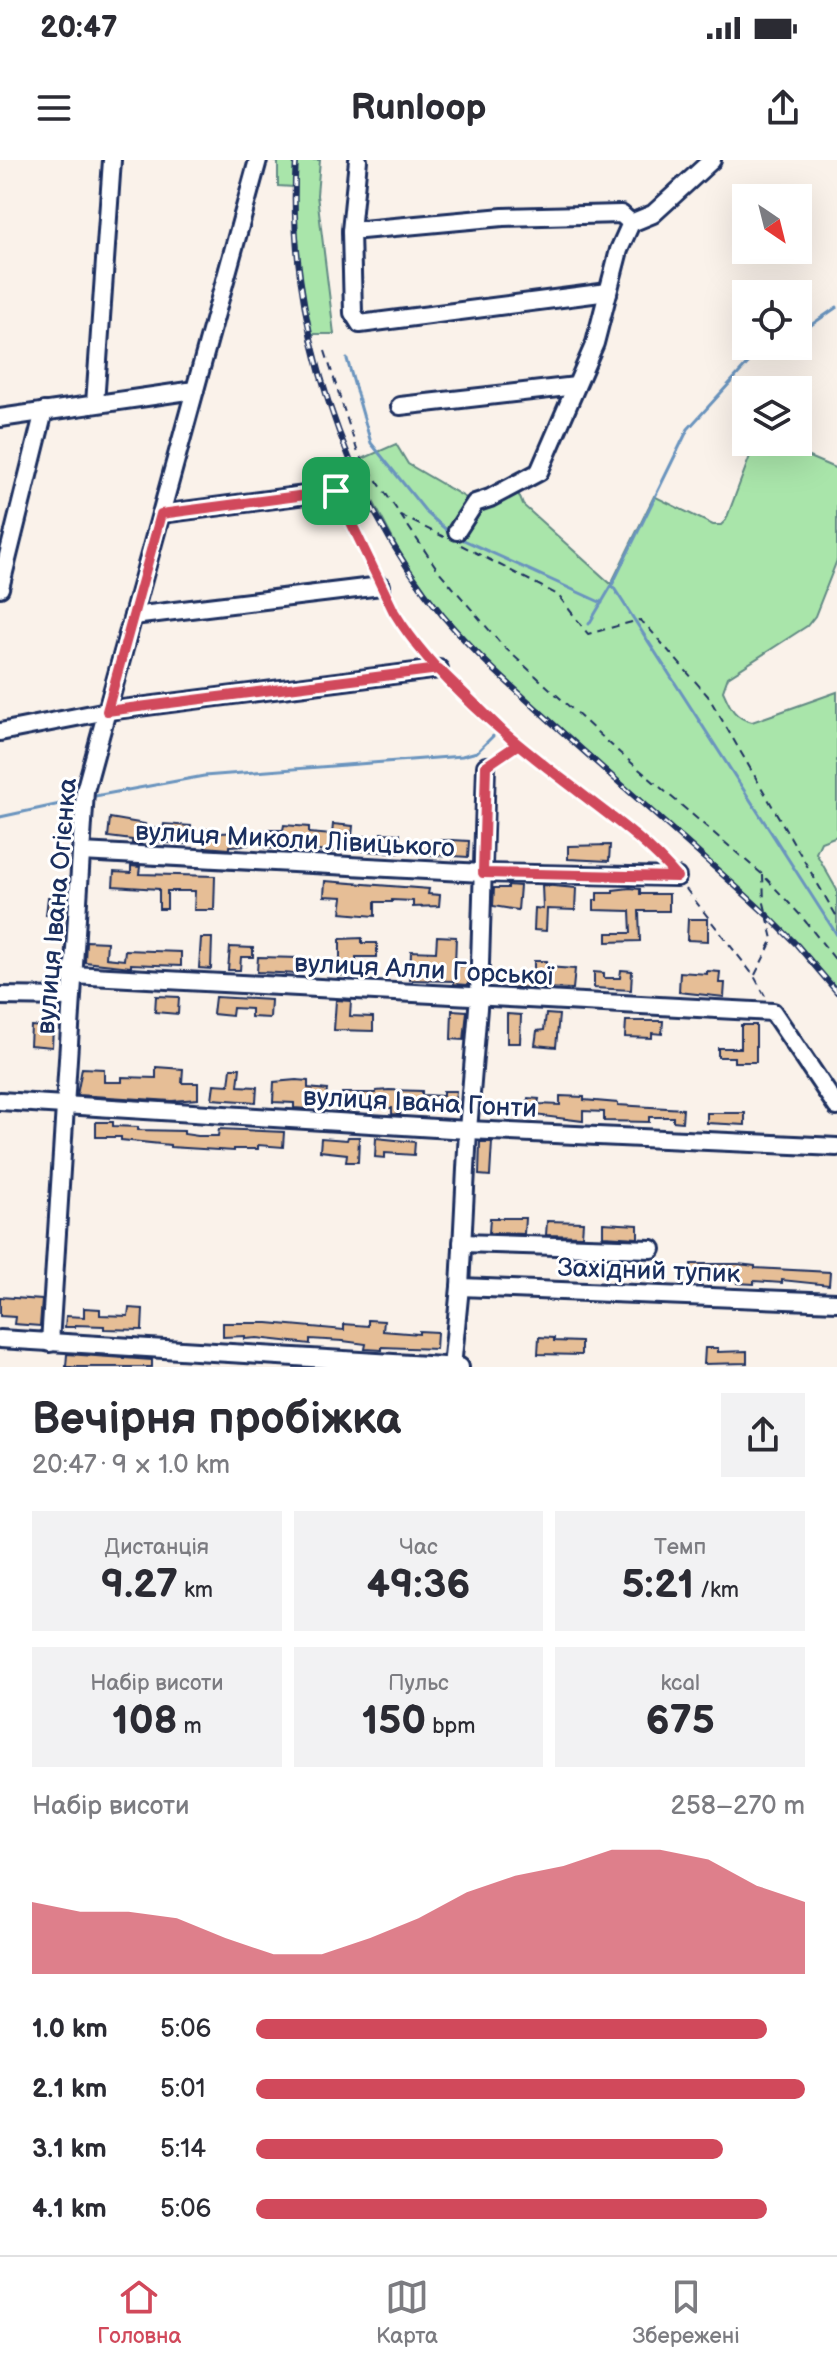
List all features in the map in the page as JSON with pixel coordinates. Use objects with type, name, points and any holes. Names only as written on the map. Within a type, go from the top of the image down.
[{"type":"street","points":[[95,404],[112,160]]},
{"type":"street","name":"вулиця Івана Огієнка","points":[[50,1343],[85,791],[258,160]]},
{"type":"street","points":[[358,160],[351,231],[353,313],[360,324],[608,292]]},
{"type":"street","points":[[457,531],[475,503],[539,472],[595,343],[619,250],[631,223],[653,214],[712,160]]},
{"type":"street","points":[[351,231],[503,217],[621,214],[631,223]]},
{"type":"street","points":[[400,406],[576,386]]},
{"type":"street","points":[[0,418],[195,390]]},
{"type":"street","points":[[0,588],[44,411]]},
{"type":"street","points":[[161,514],[336,491]]},
{"type":"street","points":[[133,616],[381,586]]},
{"type":"street","points":[[0,732],[107,711],[439,669]]},
{"type":"street","points":[[452,1367],[479,996],[486,766]]},
{"type":"street","name":"вулиця Миколи Лівицького","points":[[81,852],[483,873],[677,877]]},
{"type":"street","name":"вулиця Алли Горської","points":[[72,975],[773,1012]]},
{"type":"street","points":[[0,996],[71,997]]},
{"type":"street","points":[[773,1012],[837,1107]]},
{"type":"street","name":"вулиця Івана Гонти","points":[[0,1101],[468,1130],[837,1147]]},
{"type":"street","points":[[462,1243],[652,1249]]},
{"type":"street","name":"Західний тупик","points":[[460,1287],[837,1302]]},
{"type":"street","points":[[0,1339],[231,1360],[462,1367]]},
{"type":"path","points":[[325,351],[358,453],[438,570],[502,645],[620,753],[763,875],[802,917],[837,962]]},
{"type":"path","points":[[336,491],[403,627],[439,669],[517,745],[645,843],[677,877],[754,976],[773,1012]]},
{"type":"path","points":[[398,515],[554,592],[588,634],[642,621],[708,696],[837,917]]},
{"type":"path","points":[[486,766],[517,745]]},
{"type":"path","points":[[754,976],[773,944],[764,903],[763,875]]},
{"type":"green space","points":[[269,160],[320,160],[317,195],[334,334],[310,334],[297,257],[294,187],[278,186],[278,162]]},
{"type":"green space","points":[[396,444],[408,464],[475,503],[514,483],[523,505],[611,584],[654,496],[713,525],[721,525],[726,520],[750,456],[807,456],[837,469],[837,560],[815,616],[807,626],[728,677],[723,691],[737,715],[752,722],[837,692],[837,836],[821,842],[816,853],[837,890],[837,992],[767,915],[527,700],[456,631],[408,568],[353,463]]},
{"type":"building","points":[[110,818],[145,824],[144,828],[163,829],[164,824],[191,826],[189,844],[141,841],[141,844],[132,844],[132,840],[108,837]]},
{"type":"building","points":[[333,824],[353,826],[352,836],[400,834],[399,853],[350,850],[351,842],[334,841],[333,852],[266,848],[266,830],[283,830],[284,825],[309,827],[309,833],[332,835]]},
{"type":"building","points":[[206,829],[219,830],[219,833],[247,832],[248,845],[229,846],[229,849],[205,847]]},
{"type":"building","points":[[421,841],[469,841],[468,857],[421,854]]},
{"type":"building","points":[[610,845],[609,861],[568,859],[568,846]]},
{"type":"building","points":[[131,866],[140,867],[139,874],[215,876],[214,910],[194,910],[195,891],[167,891],[167,909],[159,909],[159,889],[113,886],[114,872],[131,873]]},
{"type":"building","points":[[325,881],[429,889],[428,894],[440,895],[439,906],[413,907],[413,901],[392,900],[375,902],[375,916],[341,913],[343,897],[324,896]]},
{"type":"building","points":[[508,885],[520,886],[518,910],[493,906],[494,888],[508,888]]},
{"type":"building","points":[[542,885],[576,888],[575,910],[547,909],[546,931],[534,930],[535,908],[543,909]]},
{"type":"building","points":[[640,889],[640,894],[669,894],[669,911],[639,911],[640,941],[607,942],[607,933],[631,933],[630,911],[594,910],[594,900],[597,900],[597,893]]},
{"type":"building","points":[[48,897],[66,898],[64,916],[46,915]]},
{"type":"building","points":[[688,919],[708,919],[708,941],[687,940]]},
{"type":"building","points":[[437,936],[456,937],[455,966],[469,966],[468,985],[454,984],[454,981],[410,980],[411,951],[436,952]]},
{"type":"building","points":[[201,938],[212,938],[211,969],[199,968]]},
{"type":"building","points":[[362,938],[362,943],[377,943],[377,957],[356,957],[356,976],[337,975],[340,939]]},
{"type":"building","points":[[86,941],[107,942],[106,958],[124,960],[125,950],[181,952],[181,966],[131,964],[131,967],[85,962]]},
{"type":"building","points":[[230,947],[253,948],[253,957],[241,957],[240,970],[228,970]]},
{"type":"building","points":[[258,957],[300,958],[300,974],[257,972]]},
{"type":"building","points":[[534,961],[546,961],[546,967],[575,969],[573,989],[511,987],[510,976],[534,974]]},
{"type":"building","points":[[621,970],[632,971],[631,990],[594,988],[594,972],[604,973],[604,978],[620,978]]},
{"type":"building","points":[[707,971],[720,972],[719,983],[725,983],[724,997],[679,992],[680,972],[707,974]]},
{"type":"building","points":[[156,996],[179,997],[178,1014],[155,1012]]},
{"type":"building","points":[[215,997],[271,1000],[270,1018],[251,1017],[251,1009],[233,1008],[232,1016],[213,1014]]},
{"type":"building","points":[[336,1000],[351,1001],[350,1016],[373,1017],[373,1031],[334,1030]]},
{"type":"building","points":[[452,1010],[467,1011],[464,1040],[451,1039]]},
{"type":"building","points":[[507,1014],[521,1015],[520,1043],[507,1043]]},
{"type":"building","points":[[546,1014],[559,1015],[556,1047],[535,1045],[537,1031],[544,1030]]},
{"type":"building","points":[[626,1021],[663,1021],[662,1034],[652,1033],[652,1038],[625,1037]]},
{"type":"building","points":[[741,1025],[756,1025],[756,1062],[734,1062],[734,1057],[718,1057],[718,1048],[741,1048]]},
{"type":"building","points":[[31,1026],[53,1028],[52,1047],[30,1045]]},
{"type":"building","points":[[156,1067],[183,1069],[182,1083],[198,1083],[198,1099],[172,1101],[77,1095],[82,1068],[104,1069],[104,1082],[122,1082],[122,1077],[156,1078]]},
{"type":"building","points":[[231,1068],[240,1068],[238,1086],[257,1087],[256,1102],[212,1099],[214,1084],[229,1085]]},
{"type":"building","points":[[308,1081],[308,1088],[327,1090],[325,1105],[307,1103],[307,1109],[294,1108],[294,1103],[273,1102],[274,1082]]},
{"type":"building","points":[[422,1091],[422,1095],[443,1096],[443,1091],[456,1091],[454,1111],[442,1111],[442,1106],[421,1103],[421,1111],[401,1110],[400,1115],[392,1114],[392,1108],[376,1108],[376,1105],[356,1103],[356,1107],[342,1106],[342,1093]]},
{"type":"building","points":[[560,1096],[584,1097],[584,1100],[618,1105],[683,1109],[682,1122],[673,1121],[673,1117],[649,1117],[649,1122],[604,1121],[604,1112],[583,1111],[583,1121],[526,1114],[528,1098],[539,1099],[538,1104],[560,1105]]},
{"type":"building","points":[[707,1113],[745,1113],[745,1125],[707,1123]]},
{"type":"building","points":[[96,1122],[113,1122],[113,1126],[138,1127],[138,1130],[184,1131],[184,1134],[198,1136],[218,1136],[219,1129],[284,1132],[283,1147],[258,1145],[258,1149],[234,1151],[170,1147],[121,1140],[121,1137],[96,1137]]},
{"type":"building","points":[[348,1137],[359,1137],[358,1162],[346,1162],[347,1154],[320,1151],[321,1138],[347,1140]]},
{"type":"building","points":[[376,1138],[415,1142],[414,1155],[385,1153],[385,1158],[375,1157]]},
{"type":"building","points":[[480,1142],[492,1142],[490,1176],[479,1175]]},
{"type":"building","points":[[490,1218],[525,1218],[524,1234],[489,1233]]},
{"type":"building","points":[[547,1221],[583,1222],[582,1236],[546,1235]]},
{"type":"building","points":[[603,1223],[638,1225],[638,1238],[603,1236]]},
{"type":"building","points":[[614,1263],[648,1264],[648,1275],[614,1274]]},
{"type":"building","points":[[691,1264],[738,1264],[755,1268],[830,1272],[829,1285],[782,1280],[782,1283],[754,1281],[754,1284],[691,1278]]},
{"type":"building","points":[[0,1297],[42,1300],[40,1326],[14,1324],[15,1317],[0,1316]]},
{"type":"building","points":[[84,1308],[100,1309],[100,1315],[128,1316],[129,1308],[143,1309],[142,1330],[104,1329],[104,1326],[65,1327],[66,1316],[84,1317]]},
{"type":"building","points":[[368,1320],[384,1321],[383,1331],[437,1332],[436,1349],[382,1347],[382,1350],[365,1349],[366,1344],[343,1341],[310,1339],[310,1344],[245,1339],[245,1336],[223,1337],[223,1323],[268,1323],[344,1330],[344,1324],[368,1326]]},
{"type":"building","points":[[539,1337],[581,1342],[581,1355],[538,1354]]},
{"type":"building","points":[[705,1348],[718,1348],[718,1352],[747,1351],[747,1363],[704,1364]]},
{"type":"building","points":[[67,1354],[152,1360],[152,1367],[66,1367]]},
{"type":"waterway","points":[[812,324],[837,307]]},
{"type":"waterway","points":[[347,359],[371,443],[427,513],[450,533]]},
{"type":"waterway","points":[[589,624],[612,585],[688,429],[752,360]]},
{"type":"waterway","points":[[457,537],[602,603]]},
{"type":"waterway","points":[[612,585],[837,935]]},
{"type":"waterway","points":[[95,796],[204,776],[462,756],[477,752],[493,736]]},
{"type":"waterway","points":[[0,817],[74,801]]},
{"type":"railway","points":[[296,160],[295,219],[300,280],[328,401],[350,460],[377,516],[408,568],[443,616],[488,664],[767,915],[837,992]]},
{"type":"route","points":[[336,491],[161,514],[107,711],[439,669],[517,745],[486,766],[483,873],[677,877],[645,843],[517,745],[439,669],[394,612],[336,491]]}]
